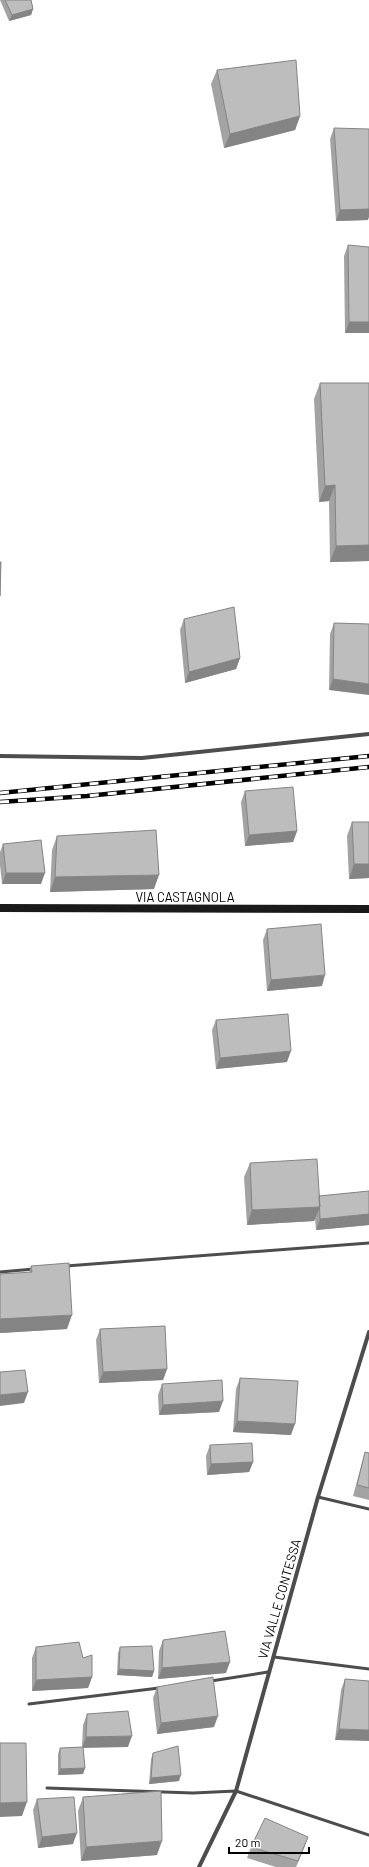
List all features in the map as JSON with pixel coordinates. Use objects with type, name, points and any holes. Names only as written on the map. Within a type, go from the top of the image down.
[{"type":"main road","name":"VIA CASTAGNOLA","points":[[0,908],[369,909]]},
{"type":"street","points":[[0,756],[142,758],[369,734]]},
{"type":"street","name":"VIA VALLE CONTESSA","points":[[199,1867],[236,1791],[318,1497],[369,1332]]},
{"type":"lane","points":[[61,1267],[369,1243]]},
{"type":"lane","points":[[0,1272],[37,1268]]},
{"type":"lane","points":[[318,1497],[369,1509]]},
{"type":"lane","points":[[274,1657],[369,1669]]},
{"type":"lane","points":[[206,1681],[268,1672]]},
{"type":"lane","points":[[29,1704],[160,1688]]},
{"type":"lane","points":[[47,1788],[193,1793],[236,1791],[369,1835]]},
{"type":"building","points":[[5,0],[31,0],[33,9],[12,15]]},
{"type":"building","points":[[296,60],[300,116],[230,134],[217,70]]},
{"type":"building","points":[[334,128],[369,129],[369,209],[340,210]]},
{"type":"building","points":[[348,245],[369,247],[369,322],[349,322]]},
{"type":"building","points":[[320,383],[369,383],[369,545],[336,546],[335,485],[325,486]]},
{"type":"building","points":[[0,562],[1,562],[0,596]]},
{"type":"building","points":[[234,607],[240,658],[189,672],[184,619]]},
{"type":"building","points":[[334,623],[369,624],[369,684],[333,679]]},
{"type":"building","points":[[293,787],[297,831],[249,835],[245,791]]},
{"type":"building","points":[[352,822],[369,822],[369,864],[354,864]]},
{"type":"building","points":[[156,830],[159,875],[55,877],[57,836]]},
{"type":"building","points":[[41,840],[45,873],[6,873],[3,844]]},
{"type":"building","points":[[321,924],[325,975],[271,980],[267,929]]},
{"type":"building","points":[[288,1014],[291,1051],[220,1058],[216,1020]]},
{"type":"building","points":[[317,1159],[320,1207],[252,1210],[250,1163]]},
{"type":"building","points":[[369,1191],[369,1214],[320,1219],[319,1196]]},
{"type":"building","points":[[69,1263],[72,1315],[0,1319],[0,1274],[32,1272],[31,1266]]},
{"type":"building","points":[[165,1326],[167,1369],[103,1372],[100,1329]]},
{"type":"building","points":[[25,1370],[28,1392],[0,1395],[0,1372]]},
{"type":"building","points":[[240,1378],[298,1381],[295,1424],[237,1421]]},
{"type":"building","points":[[222,1380],[223,1401],[163,1405],[162,1384]]},
{"type":"building","points":[[252,1443],[253,1462],[211,1464],[210,1445]]},
{"type":"building","points":[[365,1452],[369,1453],[369,1488],[357,1485]]},
{"type":"building","points":[[225,1631],[230,1662],[162,1668],[163,1640]]},
{"type":"building","points":[[79,1642],[83,1658],[92,1655],[92,1677],[36,1680],[36,1647]]},
{"type":"building","points":[[152,1646],[154,1671],[119,1669],[120,1647]]},
{"type":"building","points":[[213,1677],[218,1716],[161,1723],[157,1687]]},
{"type":"building","points":[[345,1679],[369,1681],[369,1730],[339,1729]]},
{"type":"building","points":[[128,1711],[132,1736],[86,1737],[87,1714]]},
{"type":"building","points":[[0,1743],[26,1743],[27,1802],[0,1803]]},
{"type":"building","points":[[178,1746],[181,1775],[151,1778],[153,1753]]},
{"type":"building","points":[[83,1747],[85,1768],[60,1769],[60,1748]]},
{"type":"building","points":[[161,1791],[162,1841],[86,1847],[83,1797]]},
{"type":"building","points":[[74,1797],[77,1833],[42,1837],[37,1799]]},
{"type":"building","points":[[265,1818],[308,1837],[298,1861],[251,1847]]},
{"type":"railway","points":[[0,793],[369,756]]},
{"type":"railway","points":[[0,802],[87,796],[369,767]]}]
